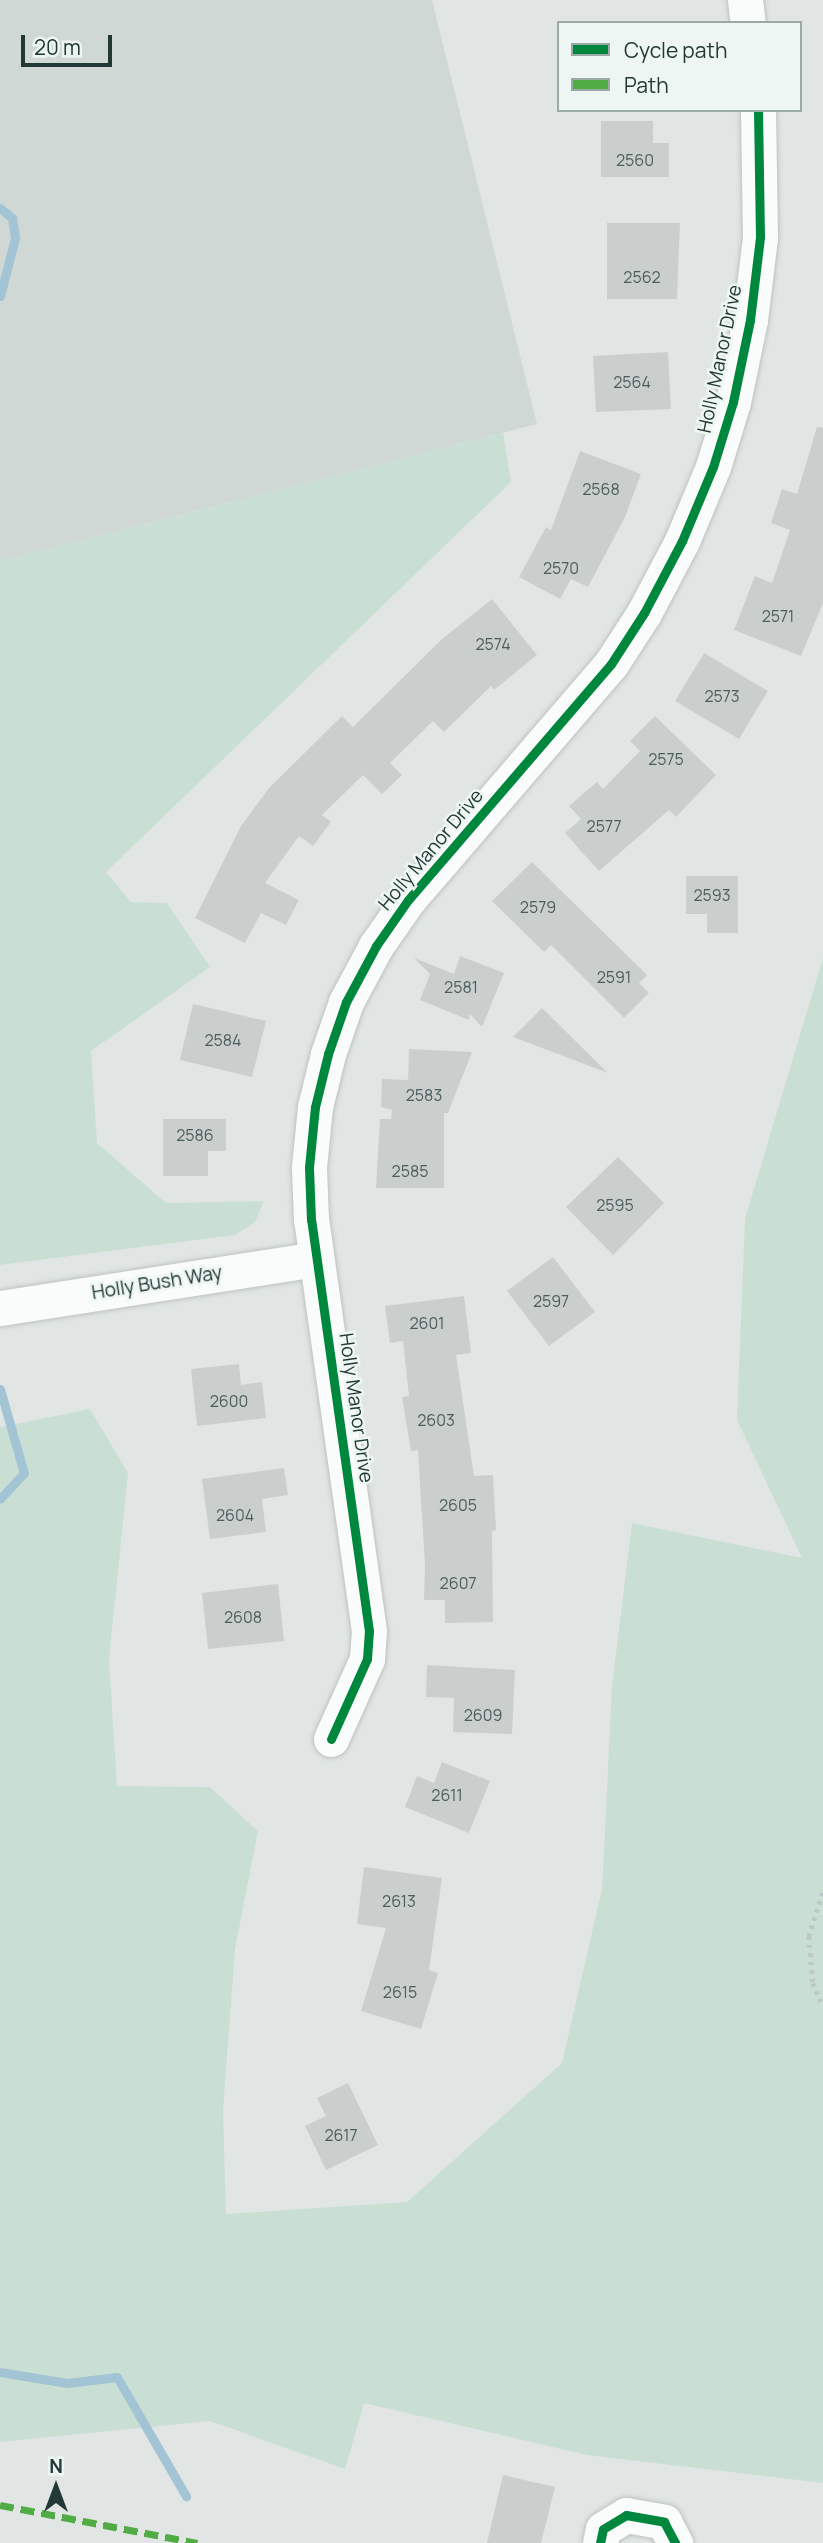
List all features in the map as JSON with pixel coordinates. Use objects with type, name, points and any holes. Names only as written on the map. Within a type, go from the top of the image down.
[{"type":"street","points":[[745,0],[748,21]]},
{"type":"street","name":"Holly Manor Drive","points":[[331,1739],[367,1659],[369,1631],[315,1259],[309,1167],[315,1107],[328,1054],[346,1002],[376,946],[408,900],[611,664],[644,613],[682,541],[713,467],[733,402],[750,320],[760,237],[761,157],[758,112]]},
{"type":"street","name":"Holly Bush Way","points":[[0,1308],[315,1259]]},
{"type":"street","points":[[600,2543],[603,2529],[626,2515],[664,2522],[675,2543]]},
{"type":"path","points":[[823,1893],[809,1936],[813,1983],[823,2006]]},
{"type":"shaded area","points":[[0,0],[432,0],[537,424],[0,561]]},
{"type":"green space","points":[[503,433],[511,482],[106,872],[131,902],[167,903],[210,967],[91,1051],[97,1143],[166,1203],[264,1201],[255,1222],[235,1235],[0,1265],[0,561]]},
{"type":"green space","points":[[823,958],[823,2483],[587,2455],[364,2403],[345,2469],[210,2421],[0,2442],[0,1427],[90,1409],[128,1473],[109,1659],[117,1786],[210,1787],[258,1831],[235,1949],[223,2111],[226,2214],[407,2202],[562,2063],[602,1889],[612,1687],[632,1523],[802,1558],[737,1420],[745,1219]]},
{"type":"building","points":[[601,121],[653,121],[653,143],[669,143],[669,177],[601,177]]},
{"type":"building","points":[[607,223],[680,223],[677,299],[607,299]]},
{"type":"building","points":[[668,352],[671,409],[596,412],[593,356]]},
{"type":"building","points":[[817,427],[823,428],[823,603],[801,656],[734,630],[755,576],[772,583],[790,530],[771,523],[782,489],[797,494]]},
{"type":"building","points":[[580,451],[641,474],[625,517],[588,587],[571,579],[560,599],[519,577],[546,527],[551,530]]},
{"type":"building","points":[[492,599],[537,655],[494,690],[491,686],[444,732],[433,721],[390,763],[402,775],[382,794],[363,775],[322,815],[331,822],[313,846],[299,836],[265,883],[299,900],[286,925],[261,913],[245,943],[195,918],[241,826],[269,788],[342,716],[353,727],[441,640]]},
{"type":"building","points":[[704,653],[768,691],[739,739],[675,701]]},
{"type":"building","points":[[655,716],[716,775],[676,817],[669,810],[599,871],[565,833],[581,819],[569,806],[597,782],[603,789],[640,751],[630,741]]},
{"type":"building","points":[[532,862],[647,975],[639,983],[649,993],[624,1018],[551,945],[544,952],[492,901]]},
{"type":"building","points":[[686,876],[738,876],[738,933],[707,933],[707,914],[686,914]]},
{"type":"building","points":[[460,956],[504,973],[482,1027],[470,1014],[469,1020],[420,1000],[430,974],[414,958],[454,974]]},
{"type":"building","points":[[193,1004],[266,1021],[252,1077],[180,1060]]},
{"type":"building","points":[[542,1008],[608,1073],[513,1037]]},
{"type":"building","points":[[409,1049],[472,1052],[448,1113],[444,1113],[444,1188],[376,1188],[380,1119],[391,1119],[392,1110],[381,1107],[382,1079],[408,1080]]},
{"type":"building","points":[[163,1119],[226,1119],[226,1151],[208,1151],[208,1176],[163,1176]]},
{"type":"building","points":[[618,1157],[664,1203],[613,1255],[566,1207]]},
{"type":"building","points":[[553,1257],[595,1312],[549,1346],[507,1291]]},
{"type":"building","points":[[464,1296],[471,1353],[456,1355],[474,1476],[493,1475],[496,1530],[492,1531],[493,1622],[445,1623],[445,1600],[424,1600],[425,1566],[418,1450],[411,1451],[402,1397],[409,1396],[403,1341],[390,1343],[385,1306]]},
{"type":"building","points":[[239,1364],[241,1385],[262,1382],[266,1418],[197,1426],[191,1369]]},
{"type":"building","points":[[284,1468],[288,1495],[262,1499],[266,1532],[210,1539],[202,1479]]},
{"type":"building","points":[[278,1584],[284,1641],[208,1649],[202,1593]]},
{"type":"building","points":[[427,1665],[515,1670],[512,1734],[453,1732],[454,1698],[426,1697]]},
{"type":"building","points":[[442,1762],[490,1781],[469,1833],[405,1807],[417,1776],[434,1783]]},
{"type":"building","points":[[364,1867],[442,1878],[429,1970],[438,1973],[421,2029],[361,2011],[386,1928],[357,1924]]},
{"type":"building","points":[[348,2083],[378,2145],[326,2170],[305,2126],[326,2116],[317,2098]]},
{"type":"building","points":[[503,2475],[555,2487],[541,2543],[487,2543]]},
{"type":"waterway","points":[[0,208],[12,218],[15,238],[0,296]]},
{"type":"waterway","points":[[0,1389],[24,1473],[0,1499]]},
{"type":"waterway","points":[[0,2372],[67,2383],[117,2377],[186,2496]]},
{"type":"marked path","points":[[0,2505],[197,2543]]},
{"type":"cycle path","points":[[331,1739],[367,1659],[369,1631],[311,1220],[309,1167],[315,1107],[328,1054],[346,1002],[376,946],[408,900],[611,664],[644,613],[682,541],[713,467],[733,402],[750,320],[760,237],[758,112]]},
{"type":"cycle path","points":[[600,2543],[603,2529],[626,2515],[664,2522],[675,2543]]}]
